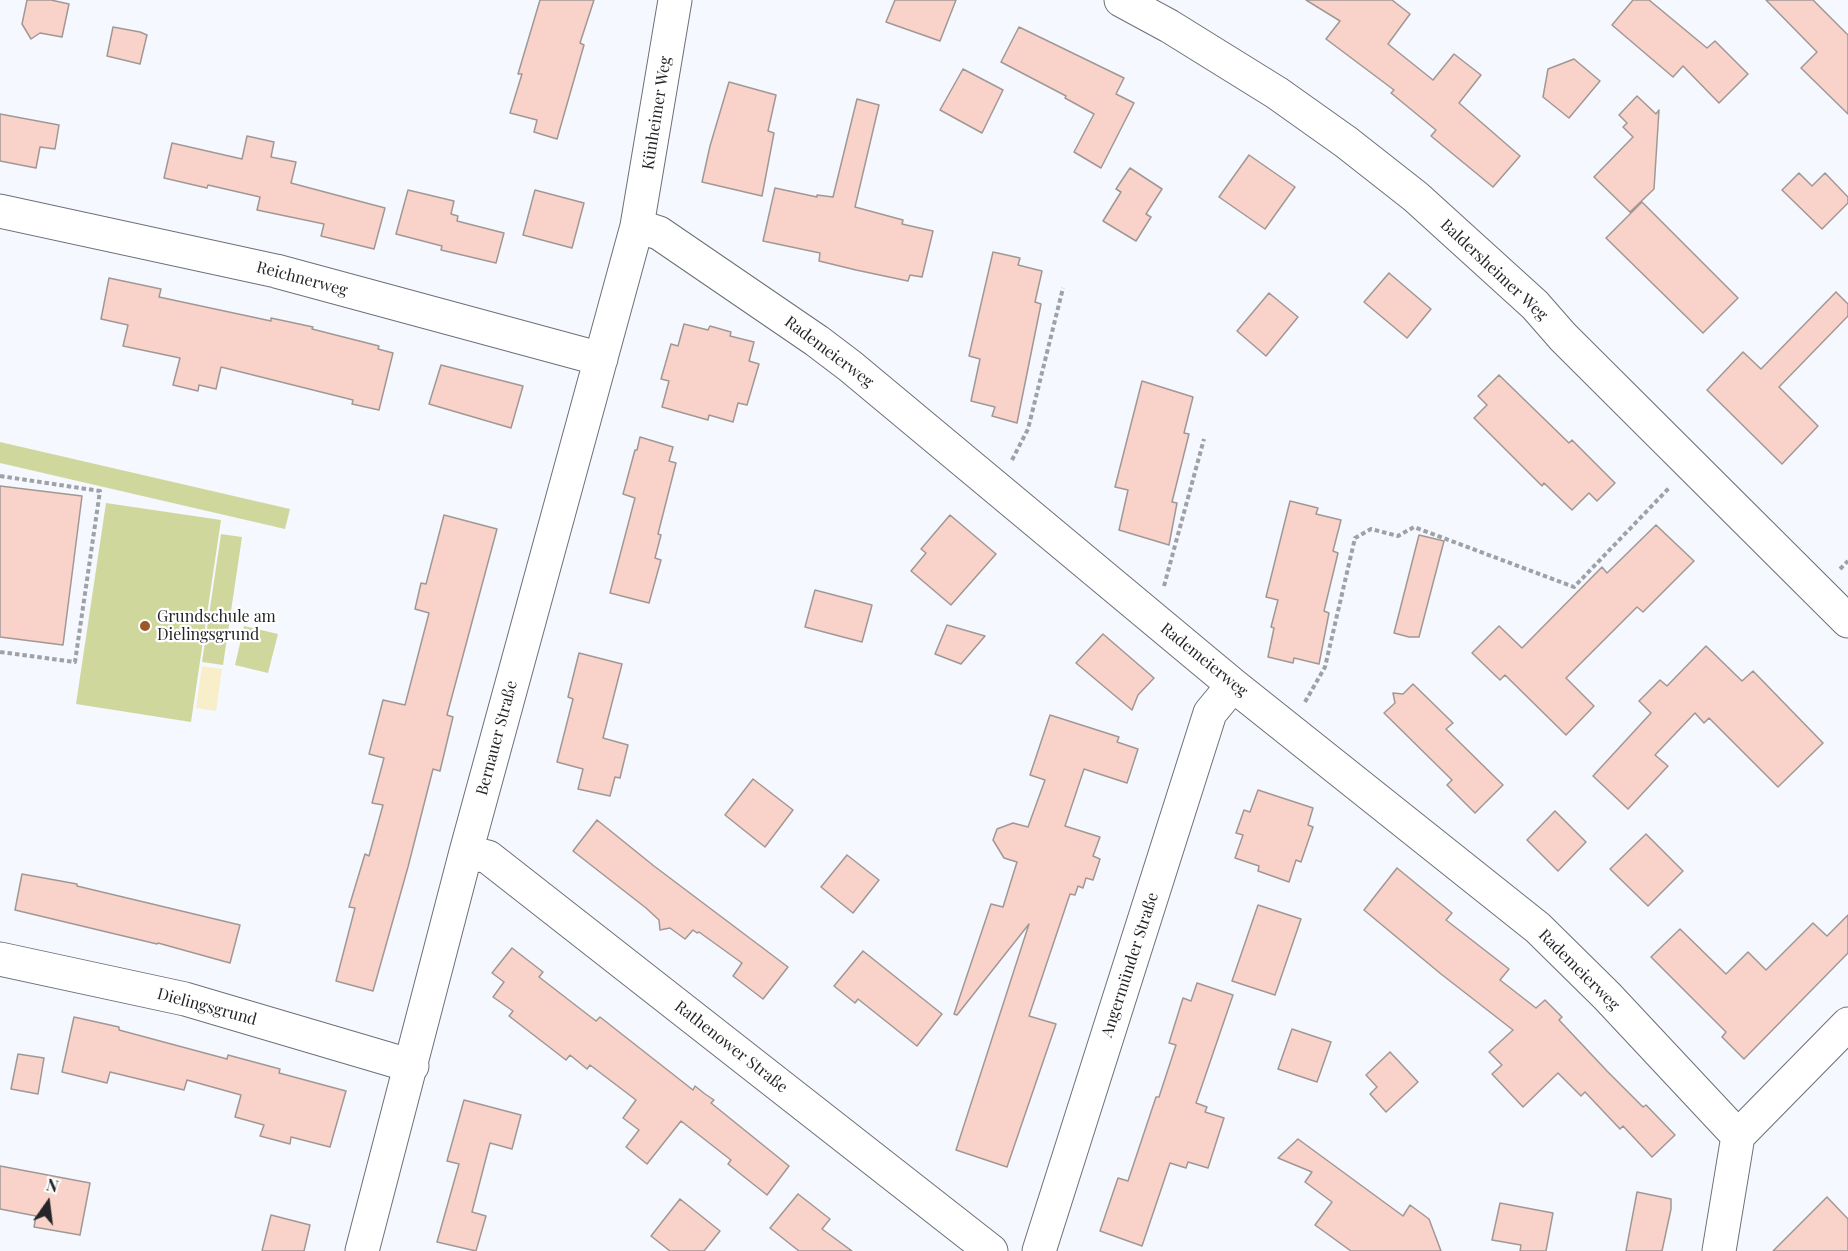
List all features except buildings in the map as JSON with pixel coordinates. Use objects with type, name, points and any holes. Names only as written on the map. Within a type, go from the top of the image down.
[{"type":"street","name":"Künheimer Weg","points":[[637,226],[675,0]]},
{"type":"street","name":"Baldersheimer Weg","points":[[1121,0],[1169,26],[1277,93],[1346,142],[1416,197],[1535,305],[1563,338],[1848,621]]},
{"type":"street","name":"Reichnerweg","points":[[0,211],[276,271],[601,359]]},
{"type":"street","name":"Bernauer Straße","points":[[362,1251],[466,852],[637,226]]},
{"type":"street","name":"Rademeierweg","points":[[637,226],[659,233],[817,341],[996,486],[1233,685],[1538,928],[1607,996],[1738,1136]]},
{"type":"street","name":"Angermünder Straße","points":[[1039,1251],[1210,713],[1233,685]]},
{"type":"street","name":"Rathenower Straße","points":[[466,852],[488,857],[991,1251]]},
{"type":"street","name":"Dielingsgrund","points":[[0,959],[185,999],[412,1066]]},
{"type":"street","points":[[1719,1251],[1738,1136],[1848,1024]]},
{"type":"path","points":[[996,486],[1015,456],[1028,429],[1063,288]]},
{"type":"path","points":[[1152,617],[1160,603],[1204,439]]},
{"type":"path","points":[[0,476],[100,491],[75,662],[0,652]]},
{"type":"path","points":[[1287,727],[1300,710],[1325,667],[1355,538],[1371,529],[1398,536],[1414,527],[1574,586],[1670,488]]},
{"type":"path","points":[[1840,569],[1848,561]]},
{"type":"green space","points":[[0,442],[290,509],[285,529],[0,463]]},
{"type":"green space","points":[[106,503],[221,520],[191,722],[76,704]]},
{"type":"green space","points":[[221,534],[242,537],[223,665],[202,662]]},
{"type":"green space","points":[[244,626],[278,634],[268,673],[235,665]]},
{"type":"sand","points":[[202,666],[222,669],[216,711],[196,708]]},
{"type":"place","name":"Grundschule am Dielingsgrund","points":[[145,626]]}]
